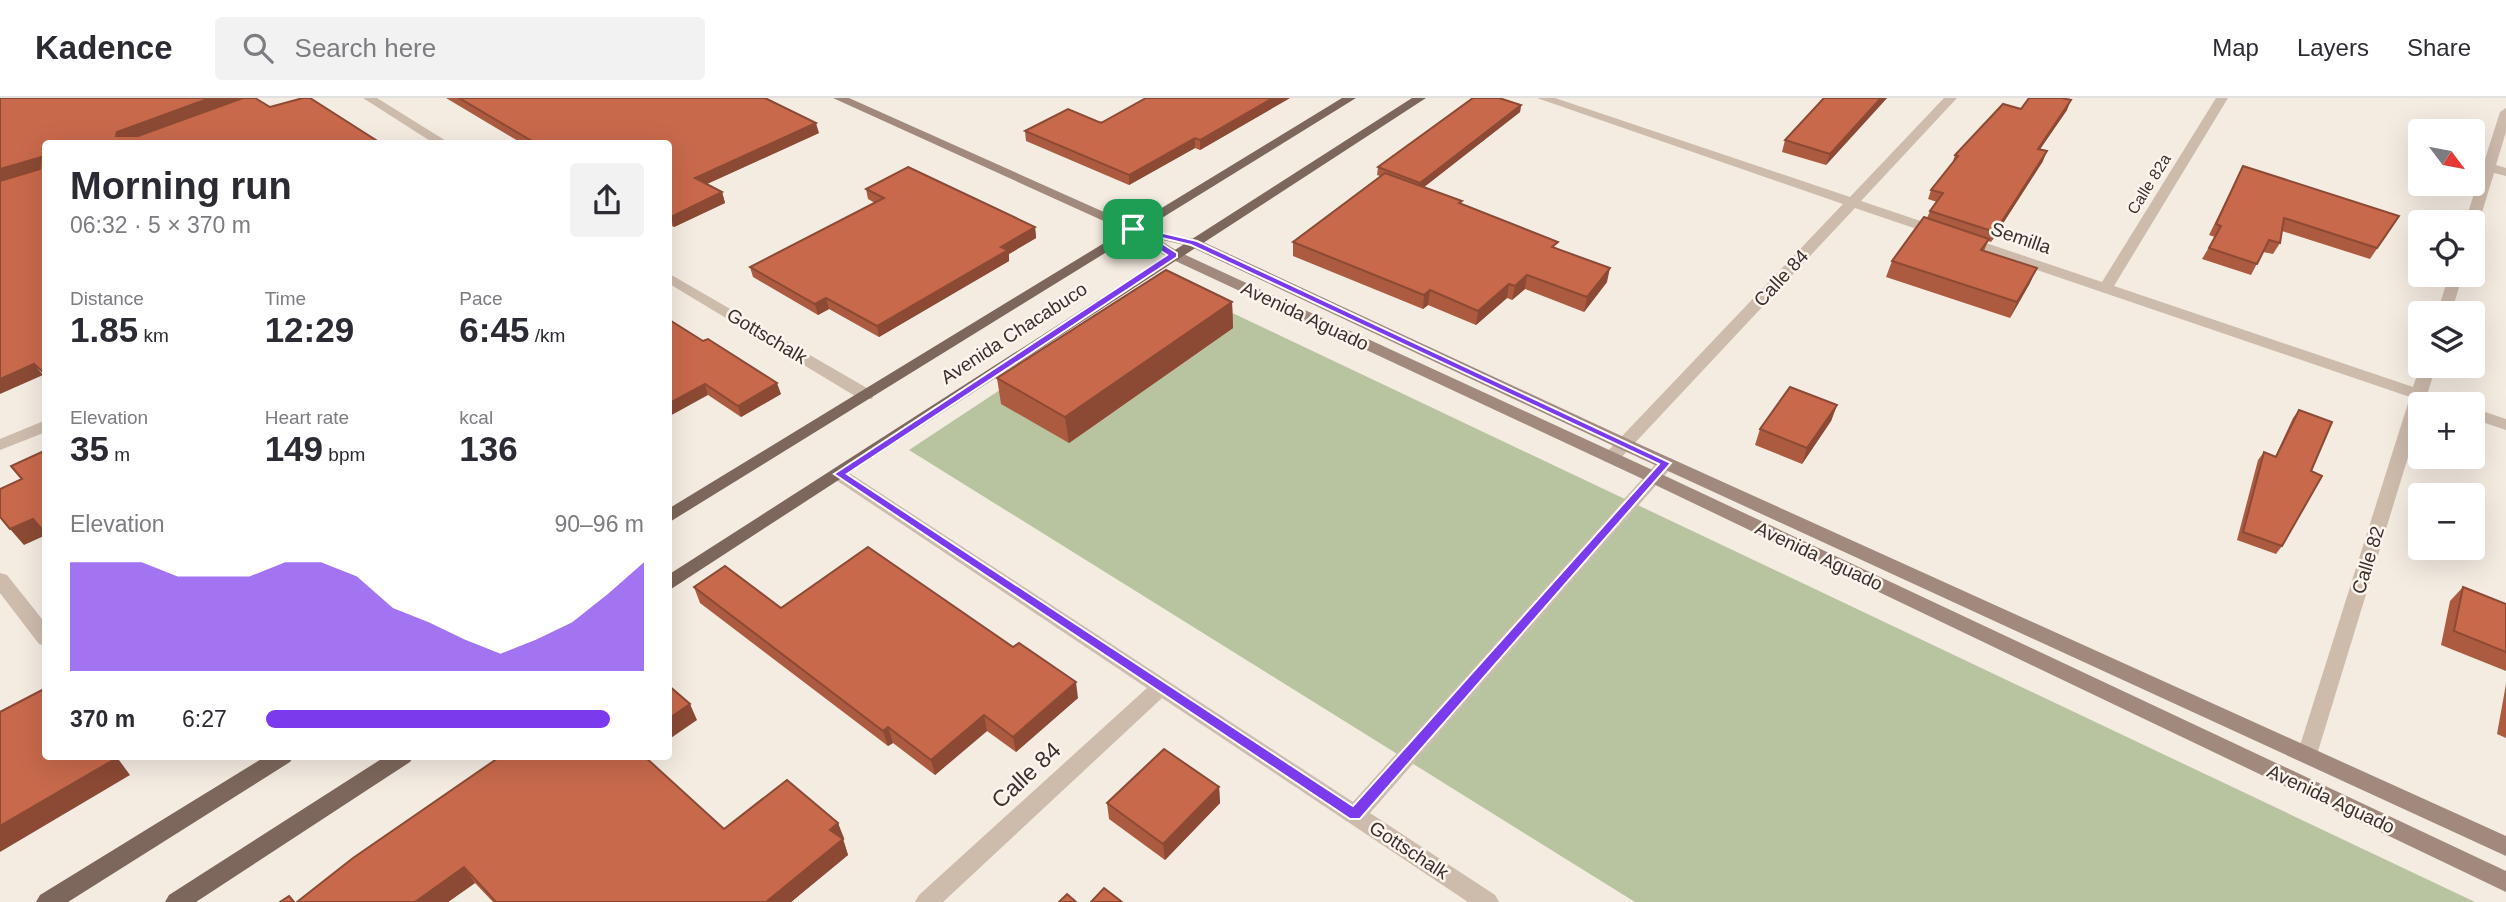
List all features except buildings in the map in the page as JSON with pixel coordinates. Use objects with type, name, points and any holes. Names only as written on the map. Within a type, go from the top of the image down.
[{"type":"main road","name":"Avenida Aguado","points":[[839,98],[1133,229],[1174,255],[1611,458],[1659,470],[2308,755],[2506,846]]},
{"type":"main road","name":"Avenida Chacabuco","points":[[672,515],[1350,98]]},
{"type":"main road","name":"Avenida Chacabuco","points":[[672,581],[1420,98]]},
{"type":"main road","name":"Avenida Aguado","points":[[1133,229],[1194,243],[1624,444],[1659,470],[2506,882]]},
{"type":"main road","points":[[48,902],[277,760]]},
{"type":"main road","points":[[177,902],[397,760]]},
{"type":"street","points":[[369,98],[438,140]]},
{"type":"street","name":"Semilla","points":[[1543,98],[2410,392]]},
{"type":"street","name":"Calle 84","points":[[1611,458],[1951,98]]},
{"type":"street","name":"Calle 82a","points":[[2105,289],[2222,98]]},
{"type":"street","points":[[2476,210],[2506,112]]},
{"type":"street","points":[[2489,167],[2506,172]]},
{"type":"street","name":"Gottschalk","points":[[672,279],[866,394]]},
{"type":"street","points":[[2485,417],[2506,425]]},
{"type":"street","points":[[0,445],[42,427]]},
{"type":"street","name":"Calle 82","points":[[2308,755],[2408,431]]},
{"type":"street","points":[[1355,814],[1659,470]]},
{"type":"street","name":"Gottschalk","points":[[839,474],[1487,902]]},
{"type":"street","points":[[0,580],[42,634]]},
{"type":"street","name":"Calle 84","points":[[927,902],[1161,687]]},
{"type":"green space","points":[[1165,281],[2475,902],[1635,902],[909,450]]},
{"type":"route","points":[[1133,229],[1194,243],[1666,463],[1355,814],[839,474],[1174,255],[1133,229]]}]
